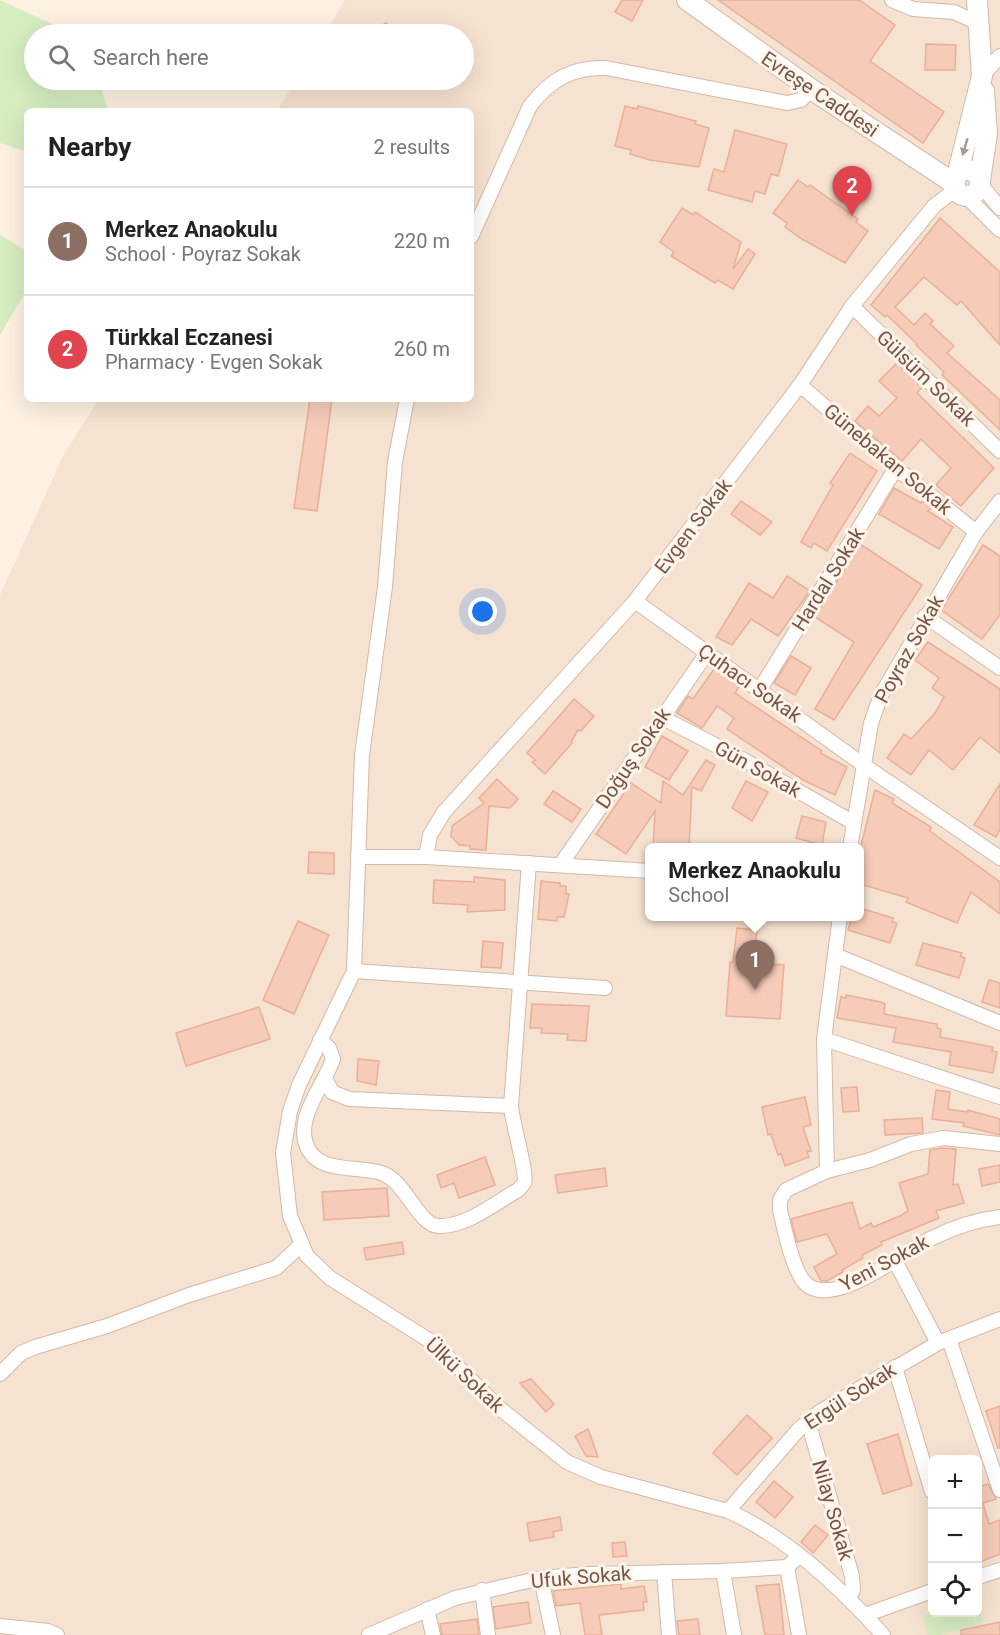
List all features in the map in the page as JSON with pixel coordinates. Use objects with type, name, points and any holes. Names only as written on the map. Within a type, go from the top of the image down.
[{"type":"main road","name":"Evreşe Caddesi","points":[[687,0],[811,89],[966,185]]},
{"type":"main road","points":[[966,185],[982,76],[977,0]]},
{"type":"street","points":[[892,0],[913,9],[954,12],[978,23]]},
{"type":"street","points":[[982,76],[1000,57]]},
{"type":"street","points":[[474,230],[530,106],[546,87],[564,75],[579,69],[606,68],[787,103],[801,100],[811,89]]},
{"type":"street","points":[[966,185],[1000,208]]},
{"type":"street","points":[[966,185],[1000,230]]},
{"type":"street","name":"Evgen Sokak","points":[[426,857],[430,835],[444,812],[636,601],[800,385],[852,306],[934,206],[966,185]]},
{"type":"street","name":"Gülsüm Sokak","points":[[852,306],[1000,451]]},
{"type":"street","name":"Günebakan Sokak","points":[[800,385],[896,468],[976,532]]},
{"type":"street","points":[[406,402],[396,453],[385,587],[364,734],[354,971],[605,988]]},
{"type":"street","name":"Hardal Sokak","points":[[760,689],[896,468]]},
{"type":"street","name":"Poyraz Sokak","points":[[851,843],[875,710],[925,616],[976,532],[1000,501]]},
{"type":"street","name":"Çuhacı Sokak","points":[[636,601],[864,766],[1000,856]]},
{"type":"street","points":[[925,616],[1000,668]]},
{"type":"street","name":"Doğuş Sokak","points":[[561,864],[707,653]]},
{"type":"street","name":"Gün Sokak","points":[[661,717],[744,760],[854,823]]},
{"type":"street","points":[[358,857],[426,857],[645,871]]},
{"type":"street","points":[[320,1040],[332,1053],[331,1066],[305,1128],[305,1139],[312,1154],[335,1167],[382,1173],[392,1178],[428,1223],[438,1227],[465,1220],[518,1191],[524,1184],[526,1175],[514,1132],[511,1106],[529,863]]},
{"type":"street","points":[[839,921],[824,1040],[828,1171],[870,1160],[932,1139],[957,1138],[1000,1144]]},
{"type":"street","points":[[835,955],[1000,1023]]},
{"type":"street","name":"Ülkü Sokak","points":[[354,971],[320,1040],[290,1111],[283,1153],[286,1194],[301,1245],[316,1266],[330,1278],[435,1344],[498,1407],[567,1462],[601,1477],[728,1511],[759,1526],[799,1556],[849,1599],[883,1635]]},
{"type":"street","points":[[824,1040],[1000,1098]]},
{"type":"street","points":[[325,1078],[332,1092],[349,1099],[511,1106]]},
{"type":"street","name":"Yeni Sokak","points":[[828,1171],[786,1190],[780,1200],[782,1219],[801,1279],[816,1289],[832,1290],[852,1284],[894,1259],[953,1229],[980,1220],[1000,1217]]},
{"type":"street","points":[[0,1374],[21,1353],[35,1347],[107,1326],[189,1294],[276,1268],[301,1245]]},
{"type":"street","points":[[894,1259],[944,1341],[1000,1490]]},
{"type":"street","name":"Ergül Sokak","points":[[728,1511],[808,1421],[832,1403],[944,1341],[1000,1319]]},
{"type":"street","points":[[895,1367],[928,1476]]},
{"type":"street","name":"Nilay Sokak","points":[[808,1421],[854,1584],[849,1599]]},
{"type":"street","points":[[799,1556],[787,1567],[799,1635]]},
{"type":"street","name":"Ufuk Sokak","points":[[369,1635],[427,1609],[482,1590],[541,1578],[664,1572],[723,1572],[787,1567]]},
{"type":"street","points":[[982,1576],[1000,1570]]},
{"type":"street","points":[[664,1572],[669,1635]]},
{"type":"street","points":[[723,1572],[734,1635]]},
{"type":"street","points":[[541,1578],[553,1635]]},
{"type":"street","points":[[482,1590],[488,1635]]},
{"type":"street","points":[[865,1615],[928,1593]]},
{"type":"street","points":[[427,1609],[433,1635]]},
{"type":"street","points":[[0,1626],[48,1631],[57,1635]]},
{"type":"shaded area","points":[[345,0],[1000,0],[1000,1635],[0,1635],[0,595],[64,454],[97,402],[474,402],[474,108],[279,108],[290,90],[474,90],[474,24],[330,24]]},
{"type":"green space","points":[[0,0],[52,24],[24,24],[24,90],[102,90],[107,108],[24,108],[24,151],[0,143]]},
{"type":"green space","points":[[0,235],[24,249],[24,294],[0,335]]},
{"type":"green space","points":[[928,1613],[928,1617],[981,1617],[983,1623],[939,1635],[928,1635],[923,1615]]},
{"type":"building","points":[[622,0],[643,0],[632,21],[615,12]]},
{"type":"building","points":[[718,0],[859,0],[895,25],[870,61],[944,112],[923,143]]},
{"type":"building","points":[[926,44],[956,45],[955,70],[925,70]]},
{"type":"building","points":[[625,106],[637,109],[638,106],[696,121],[695,124],[709,128],[699,167],[650,160],[630,154],[631,150],[615,146]]},
{"type":"building","points":[[735,130],[787,144],[778,176],[771,174],[765,194],[755,191],[752,202],[708,190],[714,169],[724,172]]},
{"type":"building","points":[[798,180],[808,187],[810,185],[858,219],[856,222],[868,231],[845,263],[802,239],[785,227],[787,223],[773,213]]},
{"type":"building","points":[[682,208],[693,215],[695,212],[741,242],[733,269],[748,249],[755,254],[733,289],[718,280],[715,283],[671,256],[674,252],[660,242]]},
{"type":"building","points":[[940,218],[1000,272],[1000,345],[961,301],[957,305],[924,277],[895,307],[914,325],[925,313],[933,321],[930,324],[954,346],[947,353],[1000,400],[1000,430],[942,375],[944,372],[917,344],[887,315],[885,317],[871,305]]},
{"type":"building","points":[[897,363],[922,387],[917,393],[994,468],[961,506],[936,485],[951,468],[921,439],[902,461],[855,421],[868,406],[879,416],[897,398],[879,381]]},
{"type":"building","points":[[310,402],[332,402],[317,511],[294,508]]},
{"type":"building","points":[[850,453],[877,471],[827,551],[814,543],[811,548],[801,542],[833,485],[830,483]]},
{"type":"building","points":[[894,488],[921,503],[923,501],[931,508],[928,511],[953,527],[939,549],[879,514]]},
{"type":"building","points":[[741,501],[772,522],[760,535],[731,514]]},
{"type":"building","points":[[860,544],[922,585],[834,720],[815,709],[854,642],[815,617]]},
{"type":"building","points":[[983,545],[1000,556],[1000,615],[982,639],[941,610]]},
{"type":"building","points":[[787,576],[810,591],[778,636],[751,619],[732,645],[716,637],[749,583],[773,598]]},
{"type":"building","points":[[928,642],[1000,689],[1000,753],[980,737],[953,770],[929,750],[911,775],[887,758],[904,734],[911,739],[935,713],[944,697],[932,688],[939,678],[915,660]]},
{"type":"building","points":[[791,656],[811,668],[795,695],[774,683]]},
{"type":"building","points":[[714,669],[739,687],[735,693],[822,751],[820,753],[847,767],[835,795],[803,780],[727,729],[734,718],[717,706],[702,728],[677,713],[688,696],[693,699]]},
{"type":"building","points":[[574,699],[594,716],[581,731],[578,730],[572,743],[545,774],[532,762],[535,760],[527,753]]},
{"type":"building","points":[[662,736],[688,751],[669,780],[645,767]]},
{"type":"building","points":[[706,760],[715,765],[701,791],[692,787],[689,843],[653,843],[655,811],[626,854],[596,834],[631,783],[661,803],[663,781],[683,795]]},
{"type":"building","points":[[497,779],[518,799],[510,808],[489,806],[486,850],[470,849],[470,846],[459,845],[451,836],[452,826],[484,803],[479,798]]},
{"type":"building","points":[[746,781],[768,792],[752,821],[732,808]]},
{"type":"building","points":[[1000,784],[1000,829],[996,837],[974,825]]},
{"type":"building","points":[[875,790],[894,799],[892,803],[931,827],[930,831],[1000,882],[1000,914],[971,892],[957,923],[906,902],[908,898],[864,885],[864,843],[862,843]]},
{"type":"building","points":[[553,791],[581,809],[572,822],[544,804]]},
{"type":"building","points":[[802,816],[826,822],[822,843],[796,838]]},
{"type":"building","points":[[309,852],[334,853],[334,874],[308,873]]},
{"type":"building","points":[[474,877],[505,880],[505,910],[467,912],[468,905],[433,903],[434,880],[474,882]]},
{"type":"building","points":[[541,881],[566,886],[566,894],[569,894],[564,917],[557,917],[557,921],[538,919]]},
{"type":"building","points":[[864,909],[893,918],[892,922],[897,923],[890,943],[848,930],[851,921],[864,921]]},
{"type":"building","points":[[298,921],[329,935],[294,1014],[263,1000]]},
{"type":"building","points":[[737,928],[757,930],[753,963],[784,965],[780,1019],[726,1016],[730,962],[733,962]]},
{"type":"building","points":[[483,941],[503,943],[501,968],[481,967]]},
{"type":"building","points":[[923,943],[962,953],[960,956],[965,958],[959,978],[916,965]]},
{"type":"building","points":[[989,980],[1000,983],[1000,1008],[982,1002]]},
{"type":"building","points":[[846,995],[885,1004],[884,1014],[937,1024],[937,1028],[941,1029],[940,1037],[993,1047],[992,1051],[997,1052],[993,1073],[949,1065],[951,1052],[893,1042],[896,1028],[837,1018],[841,997],[846,998]]},
{"type":"building","points":[[532,1004],[589,1006],[586,1041],[567,1040],[568,1034],[541,1033],[542,1028],[530,1028]]},
{"type":"building","points":[[259,1007],[270,1039],[186,1066],[176,1033]]},
{"type":"building","points":[[358,1059],[379,1061],[376,1085],[357,1081]]},
{"type":"building","points":[[857,1087],[859,1111],[843,1112],[841,1088]]},
{"type":"building","points":[[936,1090],[950,1092],[948,1109],[968,1112],[968,1110],[1000,1119],[1000,1135],[963,1126],[964,1123],[932,1119]]},
{"type":"building","points":[[805,1097],[811,1125],[803,1127],[811,1151],[807,1152],[809,1157],[785,1166],[781,1154],[778,1155],[771,1134],[768,1135],[762,1107]]},
{"type":"building","points":[[922,1118],[923,1133],[885,1135],[884,1120]]},
{"type":"building","points":[[956,1149],[953,1185],[958,1184],[964,1203],[936,1211],[939,1218],[881,1242],[882,1245],[862,1255],[863,1258],[842,1270],[843,1272],[827,1281],[821,1281],[814,1267],[837,1254],[827,1234],[797,1242],[791,1219],[852,1202],[860,1229],[871,1223],[873,1227],[900,1216],[908,1211],[899,1183],[928,1174],[930,1150]]},
{"type":"building","points":[[485,1157],[495,1185],[459,1198],[454,1183],[441,1188],[437,1175]]},
{"type":"building","points":[[1000,1165],[1000,1182],[982,1186],[979,1169]]},
{"type":"building","points":[[605,1168],[607,1186],[558,1193],[555,1175]]},
{"type":"building","points":[[387,1188],[389,1216],[324,1220],[322,1192]]},
{"type":"building","points":[[402,1242],[404,1254],[366,1260],[364,1248]]},
{"type":"building","points":[[531,1379],[554,1404],[546,1412],[520,1383]]},
{"type":"building","points":[[1000,1406],[1000,1448],[998,1448],[986,1411]]},
{"type":"building","points":[[747,1415],[772,1438],[737,1475],[713,1453]]},
{"type":"building","points":[[588,1429],[598,1457],[586,1456],[575,1436]]},
{"type":"building","points":[[898,1434],[912,1485],[883,1494],[867,1444]]},
{"type":"building","points":[[774,1481],[793,1497],[775,1518],[756,1502]]},
{"type":"building","points":[[988,1484],[996,1499],[983,1503],[989,1524],[1000,1520],[1000,1554],[982,1561],[982,1509],[982,1486]]},
{"type":"building","points":[[560,1517],[562,1530],[553,1532],[554,1537],[530,1541],[527,1523]]},
{"type":"building","points":[[815,1525],[828,1535],[813,1553],[801,1542]]},
{"type":"building","points":[[625,1542],[627,1556],[613,1557],[612,1543]]},
{"type":"building","points":[[621,1584],[621,1589],[644,1586],[647,1602],[643,1602],[644,1610],[599,1615],[602,1635],[585,1635],[580,1603],[556,1606],[553,1591]]},
{"type":"building","points":[[779,1584],[784,1635],[765,1635],[756,1586]]},
{"type":"building","points":[[528,1602],[531,1623],[496,1629],[493,1607]]},
{"type":"building","points":[[477,1619],[479,1635],[442,1635],[440,1624]]},
{"type":"building","points":[[698,1619],[700,1635],[679,1635],[677,1621]]},
{"type":"building","points":[[1000,1622],[1000,1635],[961,1635],[961,1630]]},
{"type":"place","name":"Türkkal Eczanesi","points":[[852,216]]},
{"type":"place","name":"Merkez Anaokulu","points":[[755,990]]}]
